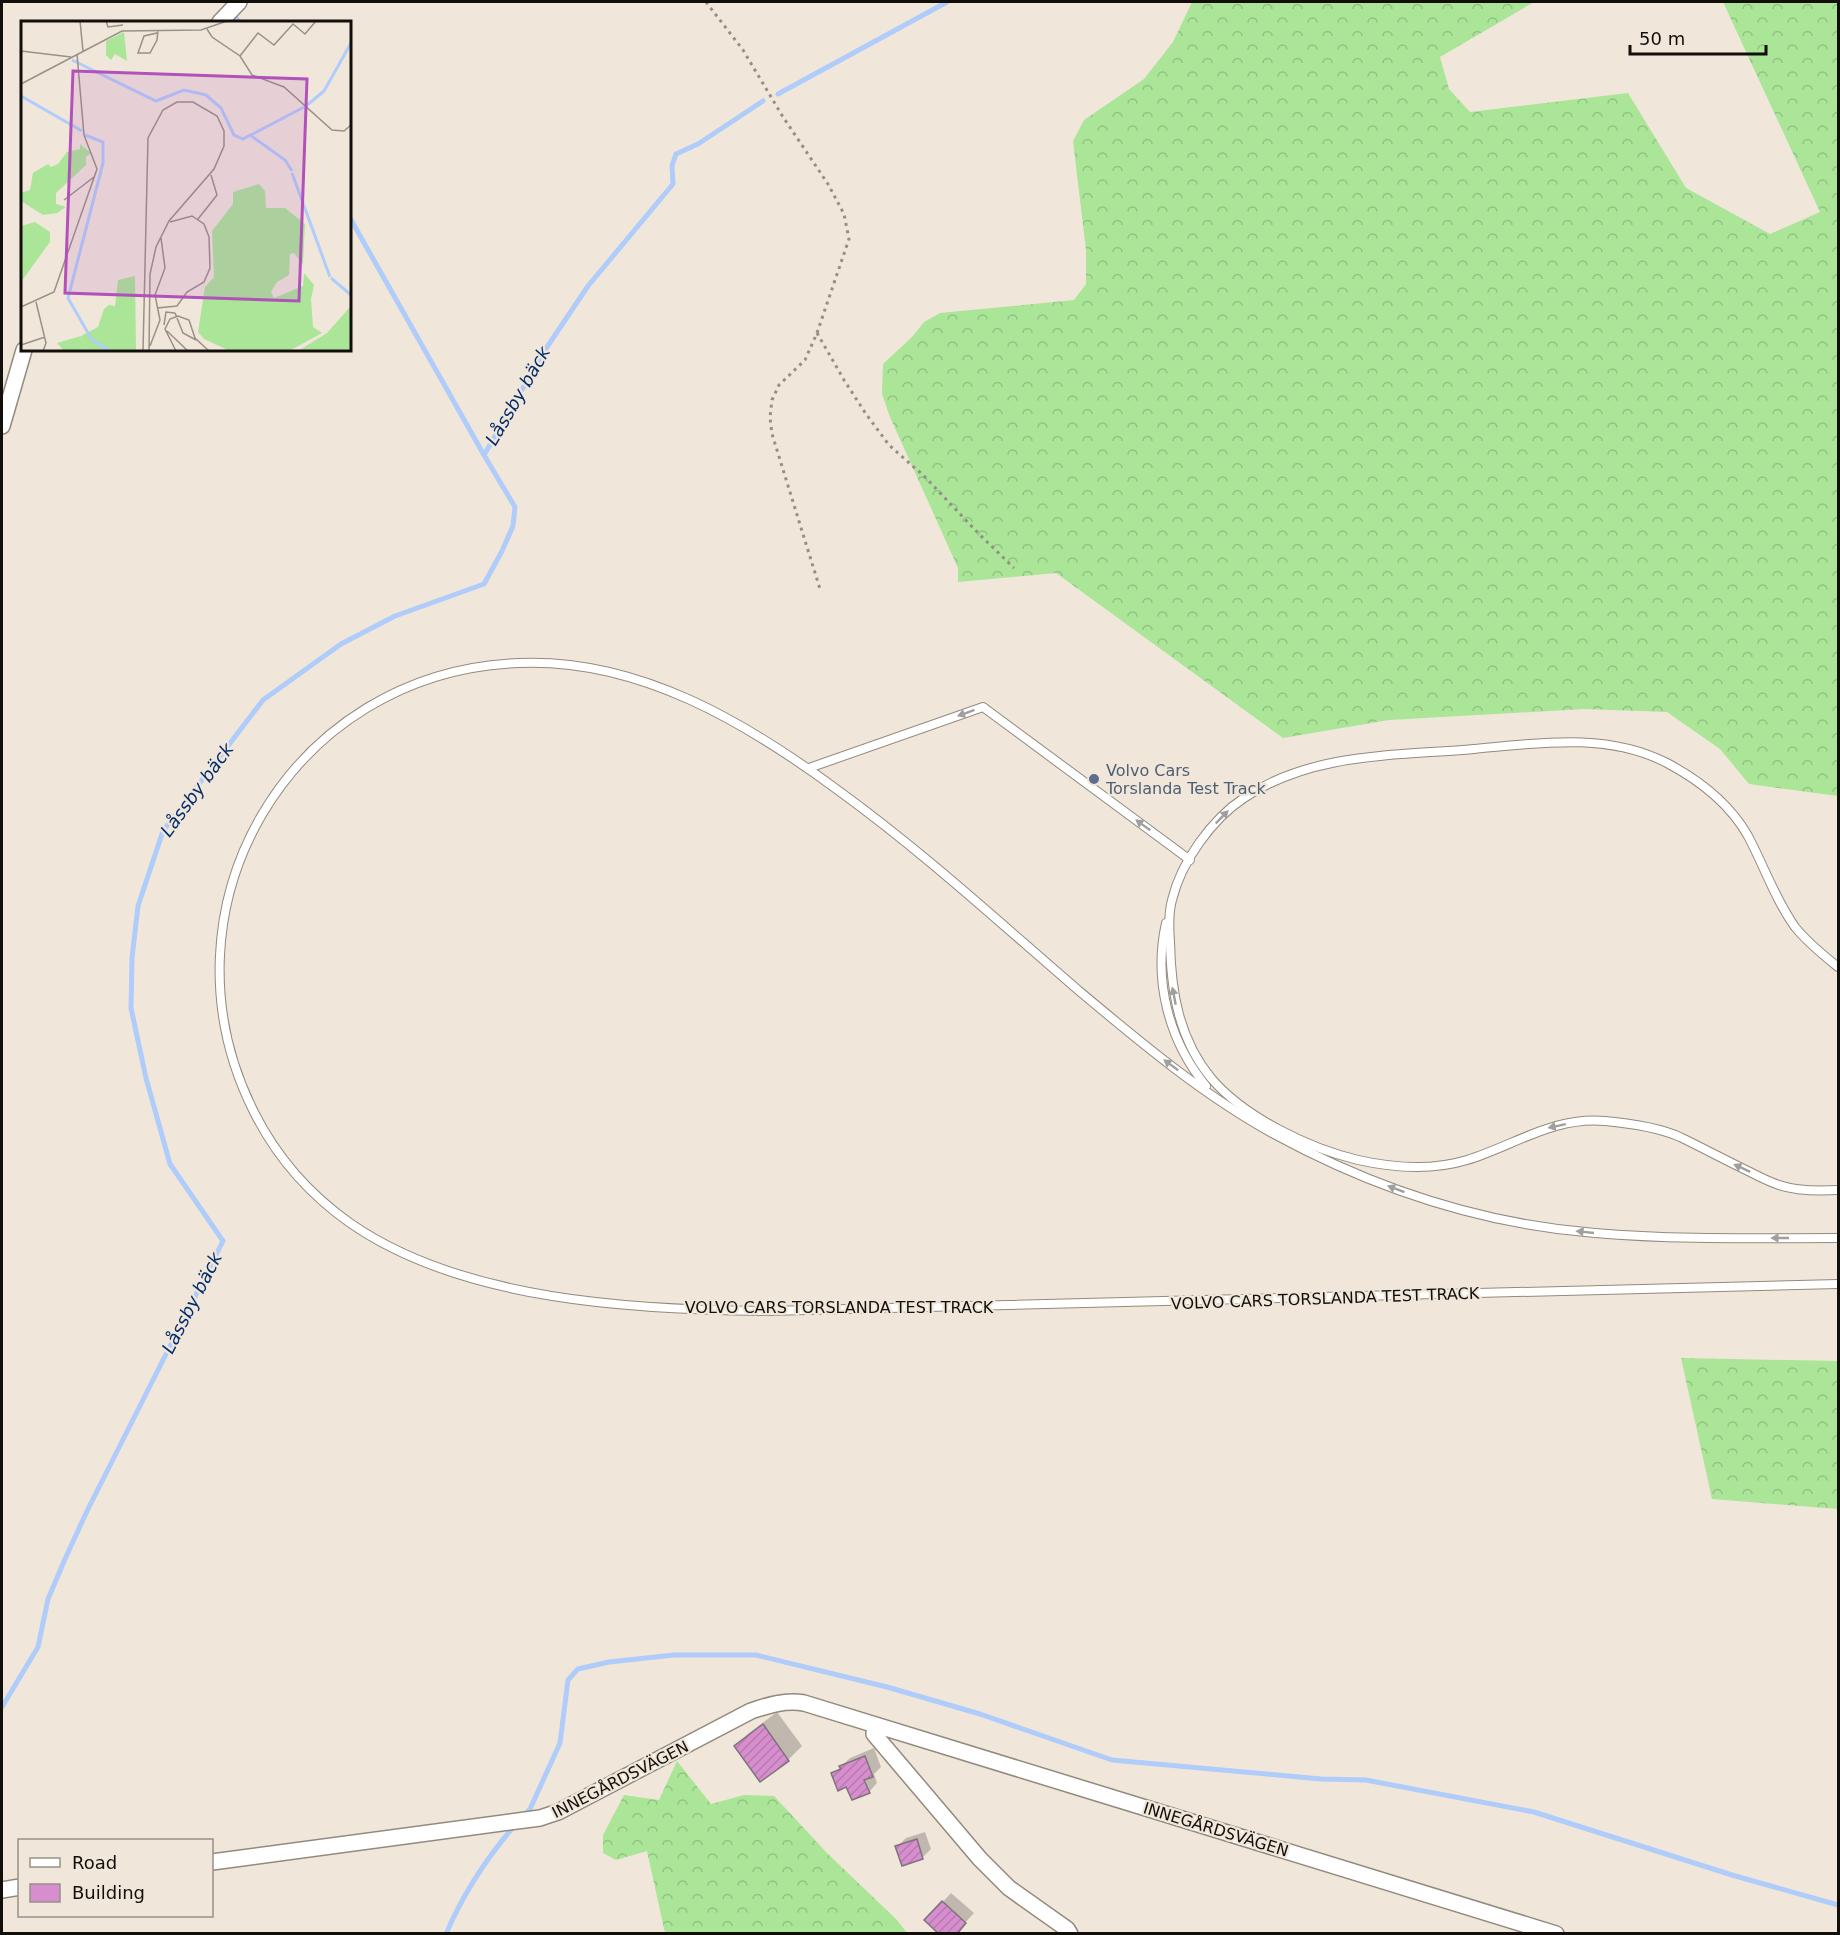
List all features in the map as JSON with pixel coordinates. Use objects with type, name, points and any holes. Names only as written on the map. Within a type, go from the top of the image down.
[{"type":"street","points":[[221,21],[239,2]]},
{"type":"street","points":[[2,426],[24,351]]},
{"type":"street","name":"INNEGÅRDSVÄGEN","points":[[213,1862],[528,1821],[558,1812],[751,1711],[791,1701],[804,1703],[1556,1934]]},
{"type":"street","points":[[875,1726],[874,1734],[980,1859],[1010,1888],[1067,1929],[1070,1934]]},
{"type":"street","points":[[2,1890],[18,1887]]},
{"type":"lane","name":"VOLVO CARS TORSLANDA TEST TRACK","points":[[1839,1238],[1647,1237],[1580,1232],[1492,1218],[1428,1201],[1344,1168],[1274,1134],[1217,1098],[1136,1038],[907,843],[808,768],[710,709],[651,683],[619,673],[578,665],[519,663],[487,665],[452,672],[420,682],[360,711],[332,732],[285,779],[258,820],[238,866],[228,898],[219,962],[220,998],[225,1031],[233,1063],[245,1095],[278,1153],[299,1179],[323,1202],[377,1240],[407,1255],[470,1278],[503,1286],[635,1306],[735,1311],[1839,1284]]},
{"type":"lane","points":[[808,768],[983,707],[1190,860]]},
{"type":"lane","name":"VOLVO CARS TORSLANDA TEST TRACK","points":[[1217,1098],[1187,1061],[1167,1009],[1161,964],[1162,948],[1174,891],[1209,830],[1231,807],[1262,787],[1309,768],[1359,759],[1553,742],[1611,745],[1659,759],[1695,780],[1717,798],[1736,820],[1748,837],[1785,911],[1797,929],[1839,968]]},
{"type":"lane","name":"VOLVO CARS TORSLANDA TEST TRACK","points":[[1170,906],[1170,964],[1174,996],[1180,1023],[1197,1059],[1220,1087],[1248,1110],[1269,1124],[1318,1147],[1385,1165],[1411,1168],[1440,1166],[1466,1160],[1550,1127],[1600,1120],[1675,1135],[1780,1186],[1812,1190],[1839,1190]]},
{"type":"path","points":[[706,2],[743,50],[783,117],[828,184],[844,214],[849,239],[817,333],[805,360],[779,385],[772,400],[770,417],[772,434],[820,589]]},
{"type":"path","points":[[817,333],[855,397],[889,444],[924,476],[1014,568]]},
{"type":"green space","points":[[1192,2],[1534,2],[1440,57],[1449,89],[1470,112],[1628,93],[1686,188],[1770,234],[1820,212],[1723,2],[1838,2],[1838,796],[1749,784],[1720,749],[1667,712],[1584,709],[1389,720],[1283,738],[1056,573],[958,582],[958,568],[890,417],[882,394],[883,364],[912,337],[924,322],[940,313],[1074,300],[1086,284],[1086,250],[1073,141],[1084,120],[1144,79],[1173,42]]},
{"type":"green space","points":[[1681,1358],[1838,1361],[1838,1509],[1712,1499]]},
{"type":"green space","points":[[677,1761],[711,1804],[744,1795],[774,1796],[827,1853],[897,1920],[907,1933],[665,1933],[647,1851],[616,1860],[603,1853],[603,1835],[624,1795],[659,1800]]},
{"type":"building","points":[[763,1724],[789,1761],[760,1782],[734,1746]]},
{"type":"building","points":[[865,1756],[873,1777],[864,1780],[870,1793],[852,1800],[846,1787],[838,1791],[831,1773],[841,1769],[839,1766]]},
{"type":"building","points":[[917,1839],[923,1859],[902,1866],[895,1846]]},
{"type":"building","points":[[942,1901],[966,1923],[957,1934],[939,1934],[924,1920]]},
{"type":"waterway","points":[[778,94],[947,2]]},
{"type":"waterway","name":"Låssby bäck","points":[[2,1707],[38,1647],[48,1599],[87,1511],[223,1241],[170,1164],[146,1078],[131,1008],[132,958],[138,906],[163,831],[263,700],[341,644],[395,616],[484,584],[513,526],[515,507],[484,455],[545,350],[588,286],[673,184],[672,166],[676,154],[698,144],[763,101]]},
{"type":"waterway","points":[[351,220],[484,455]]},
{"type":"waterway","points":[[523,1817],[530,1809],[560,1743],[568,1680],[578,1669],[609,1662],[674,1655],[756,1655],[887,1687],[980,1714],[1112,1760],[1321,1779],[1366,1780],[1534,1812],[1732,1875],[1838,1905]]},
{"type":"waterway","points":[[446,1934],[477,1876],[516,1824]]},
{"type":"place","name":"Volvo Cars Torslanda Test Track","points":[[1094,779]]}]
